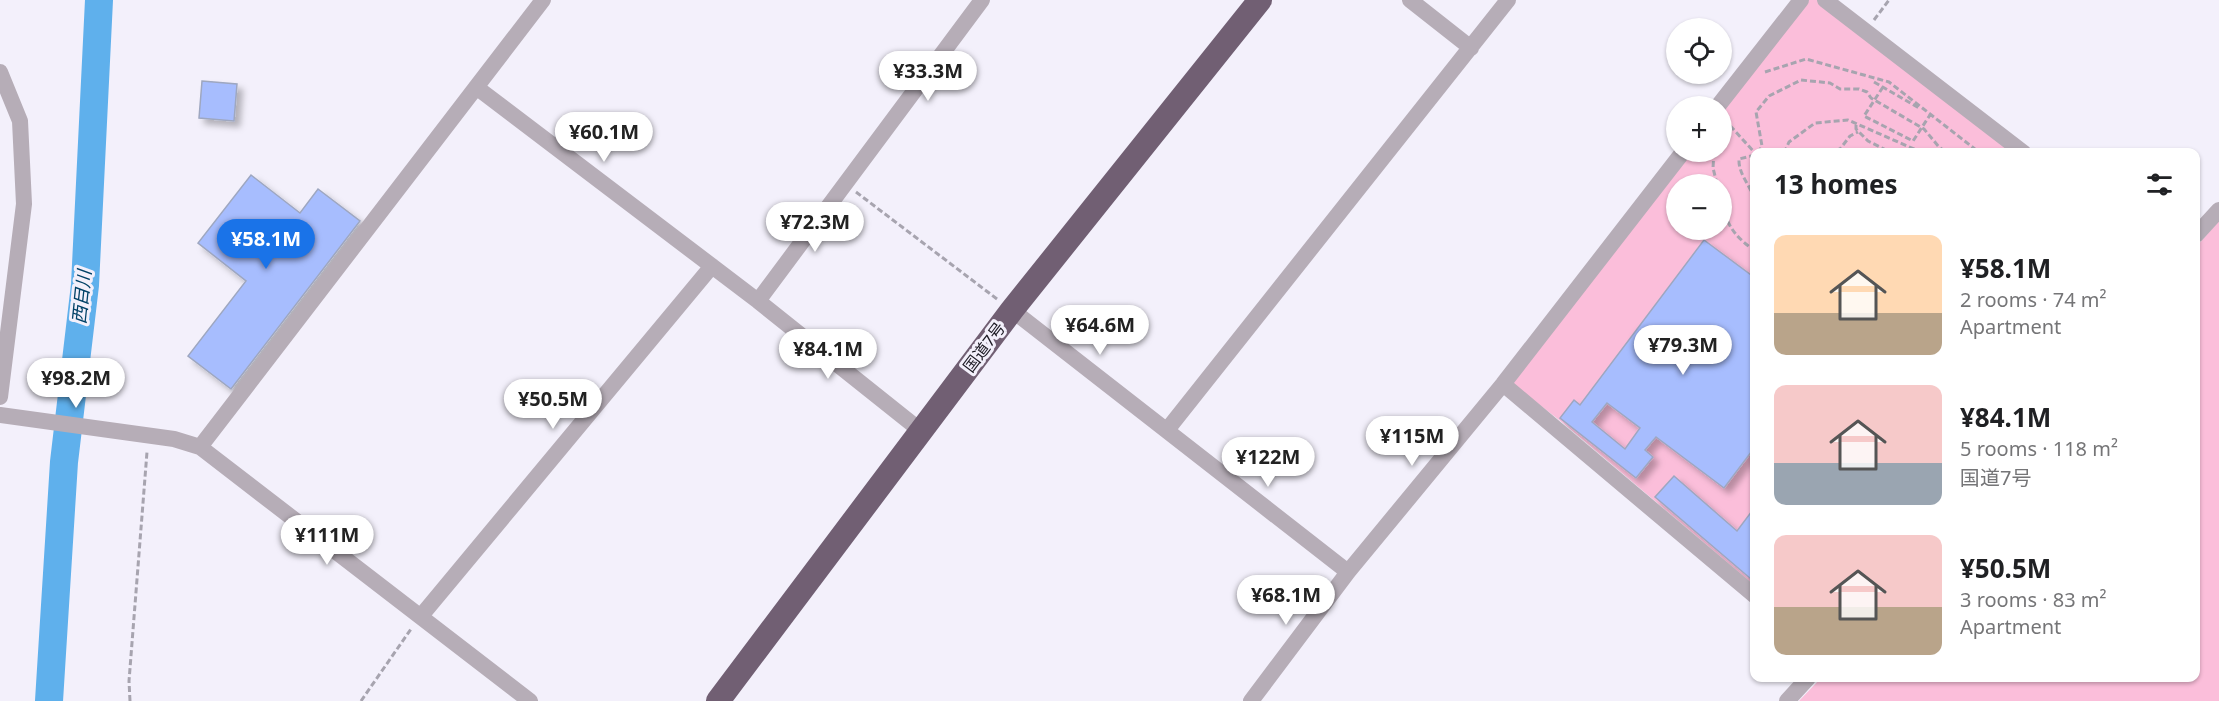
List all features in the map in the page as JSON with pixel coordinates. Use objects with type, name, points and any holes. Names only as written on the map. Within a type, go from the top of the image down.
[{"type":"highway","name":"国道7号","points":[[718,701],[1012,310],[1260,0]]},
{"type":"street","points":[[200,447],[543,0]]},
{"type":"street","points":[[758,301],[982,0]]},
{"type":"street","points":[[1410,0],[1471,48]]},
{"type":"street","points":[[1167,430],[1508,0]]},
{"type":"street","points":[[1726,96],[1801,0]]},
{"type":"street","points":[[1825,0],[2018,148]]},
{"type":"street","points":[[0,72],[20,122],[24,204],[0,397]]},
{"type":"street","points":[[476,87],[758,301],[921,431]]},
{"type":"street","points":[[1251,701],[1348,573],[1503,384],[1675,162]]},
{"type":"street","points":[[2200,231],[2219,210]]},
{"type":"street","points":[[421,616],[712,266]]},
{"type":"street","points":[[1012,310],[1348,573]]},
{"type":"street","points":[[1503,384],[1750,592]]},
{"type":"street","points":[[0,415],[174,439],[200,447],[530,701]]},
{"type":"street","points":[[1786,701],[1804,682]]},
{"type":"path","points":[[1866,31],[1889,0]]},
{"type":"path","points":[[1764,73],[1806,59],[1889,82],[1973,148]]},
{"type":"path","points":[[1760,148],[1756,112],[1769,96],[1801,80],[1830,83],[1840,88],[1859,88],[1867,92],[1874,100],[1922,128],[1940,148]]},
{"type":"path","points":[[1874,82],[1930,115]]},
{"type":"path","points":[[1883,87],[1864,116],[1913,141],[1930,115]]},
{"type":"path","points":[[1786,148],[1789,142],[1815,123],[1848,120],[1911,148]]},
{"type":"path","points":[[1856,124],[1858,132],[1868,141],[1882,148]]},
{"type":"path","points":[[1732,128],[1750,148]]},
{"type":"path","points":[[1841,148],[1850,136],[1858,132]]},
{"type":"path","points":[[1750,156],[1739,159],[1739,167],[1750,187]]},
{"type":"path","points":[[846,184],[1012,310]]},
{"type":"path","points":[[1732,230],[1736,237],[1750,247]]},
{"type":"path","points":[[130,701],[129,681],[147,435]]},
{"type":"path","points":[[361,701],[421,616]]},
{"type":"shaded area","points":[[1808,0],[1817,0],[2009,148],[1750,148],[1750,582],[1563,423],[1510,382],[1666,183],[1666,240],[1732,240],[1732,174],[1673,174],[1682,162],[1732,162],[1732,97]]},
{"type":"shaded area","points":[[2219,221],[2219,701],[1799,701],[1817,682],[2200,682],[2200,242]]},
{"type":"building","points":[[202,81],[237,84],[234,121],[199,118]]},
{"type":"building","points":[[251,175],[300,213],[318,189],[360,221],[231,389],[188,356],[246,281],[198,243]]},
{"type":"building","points":[[1704,240],[1750,274],[1750,454],[1724,488],[1656,437],[1645,450],[1653,457],[1636,478],[1560,418],[1574,400],[1580,405]],"holes":[[[1607,403],[1640,428],[1625,449],[1592,422]]]},
{"type":"building","points":[[1674,476],[1737,531],[1750,514],[1750,578],[1655,497]]},
{"type":"waterway","name":"西目川","points":[[49,701],[64,462],[85,285],[99,0]]}]
